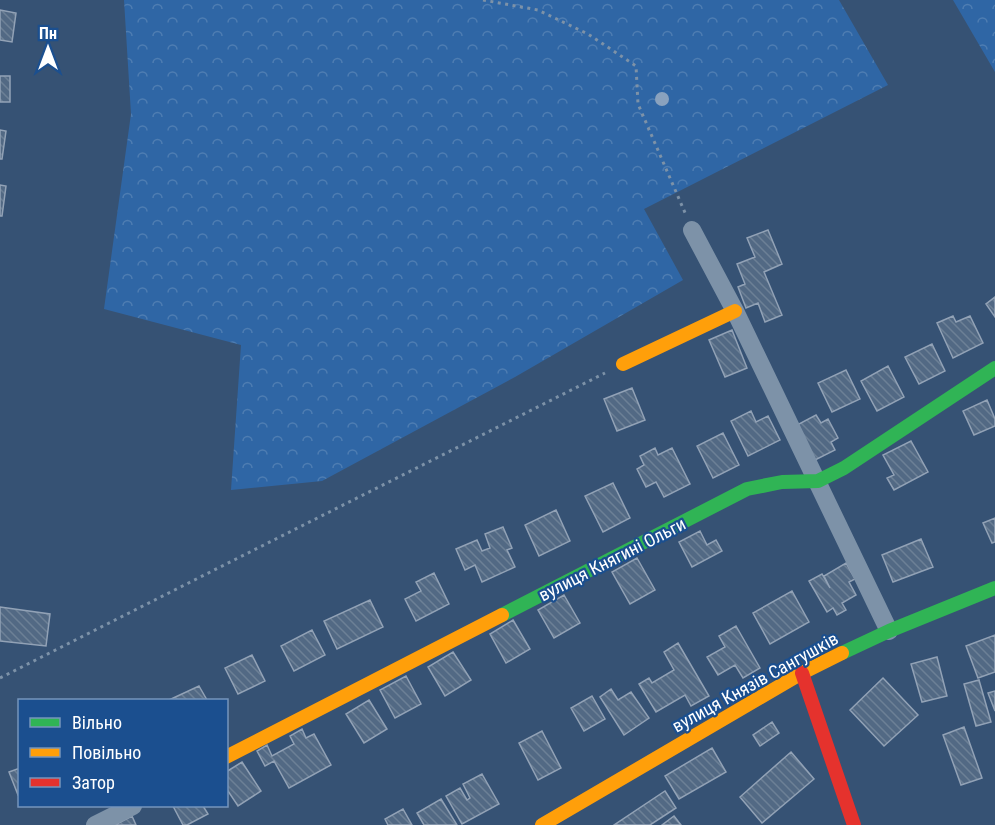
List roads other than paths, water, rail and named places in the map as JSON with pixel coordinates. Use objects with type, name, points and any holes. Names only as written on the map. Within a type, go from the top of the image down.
[{"type":"street","points":[[692,230],[735,311],[889,631]]},
{"type":"street","points":[[623,364],[735,311]]},
{"type":"street","name":"вулиця Княгині Ольги","points":[[228,756],[747,489],[782,482],[818,481],[844,468],[995,368]]},
{"type":"street","name":"вулиця Князів Сангушків","points":[[542,825],[802,673],[889,631],[995,588]]},
{"type":"street","points":[[802,673],[854,825]]},
{"type":"street","points":[[95,825],[131,807]]}]
